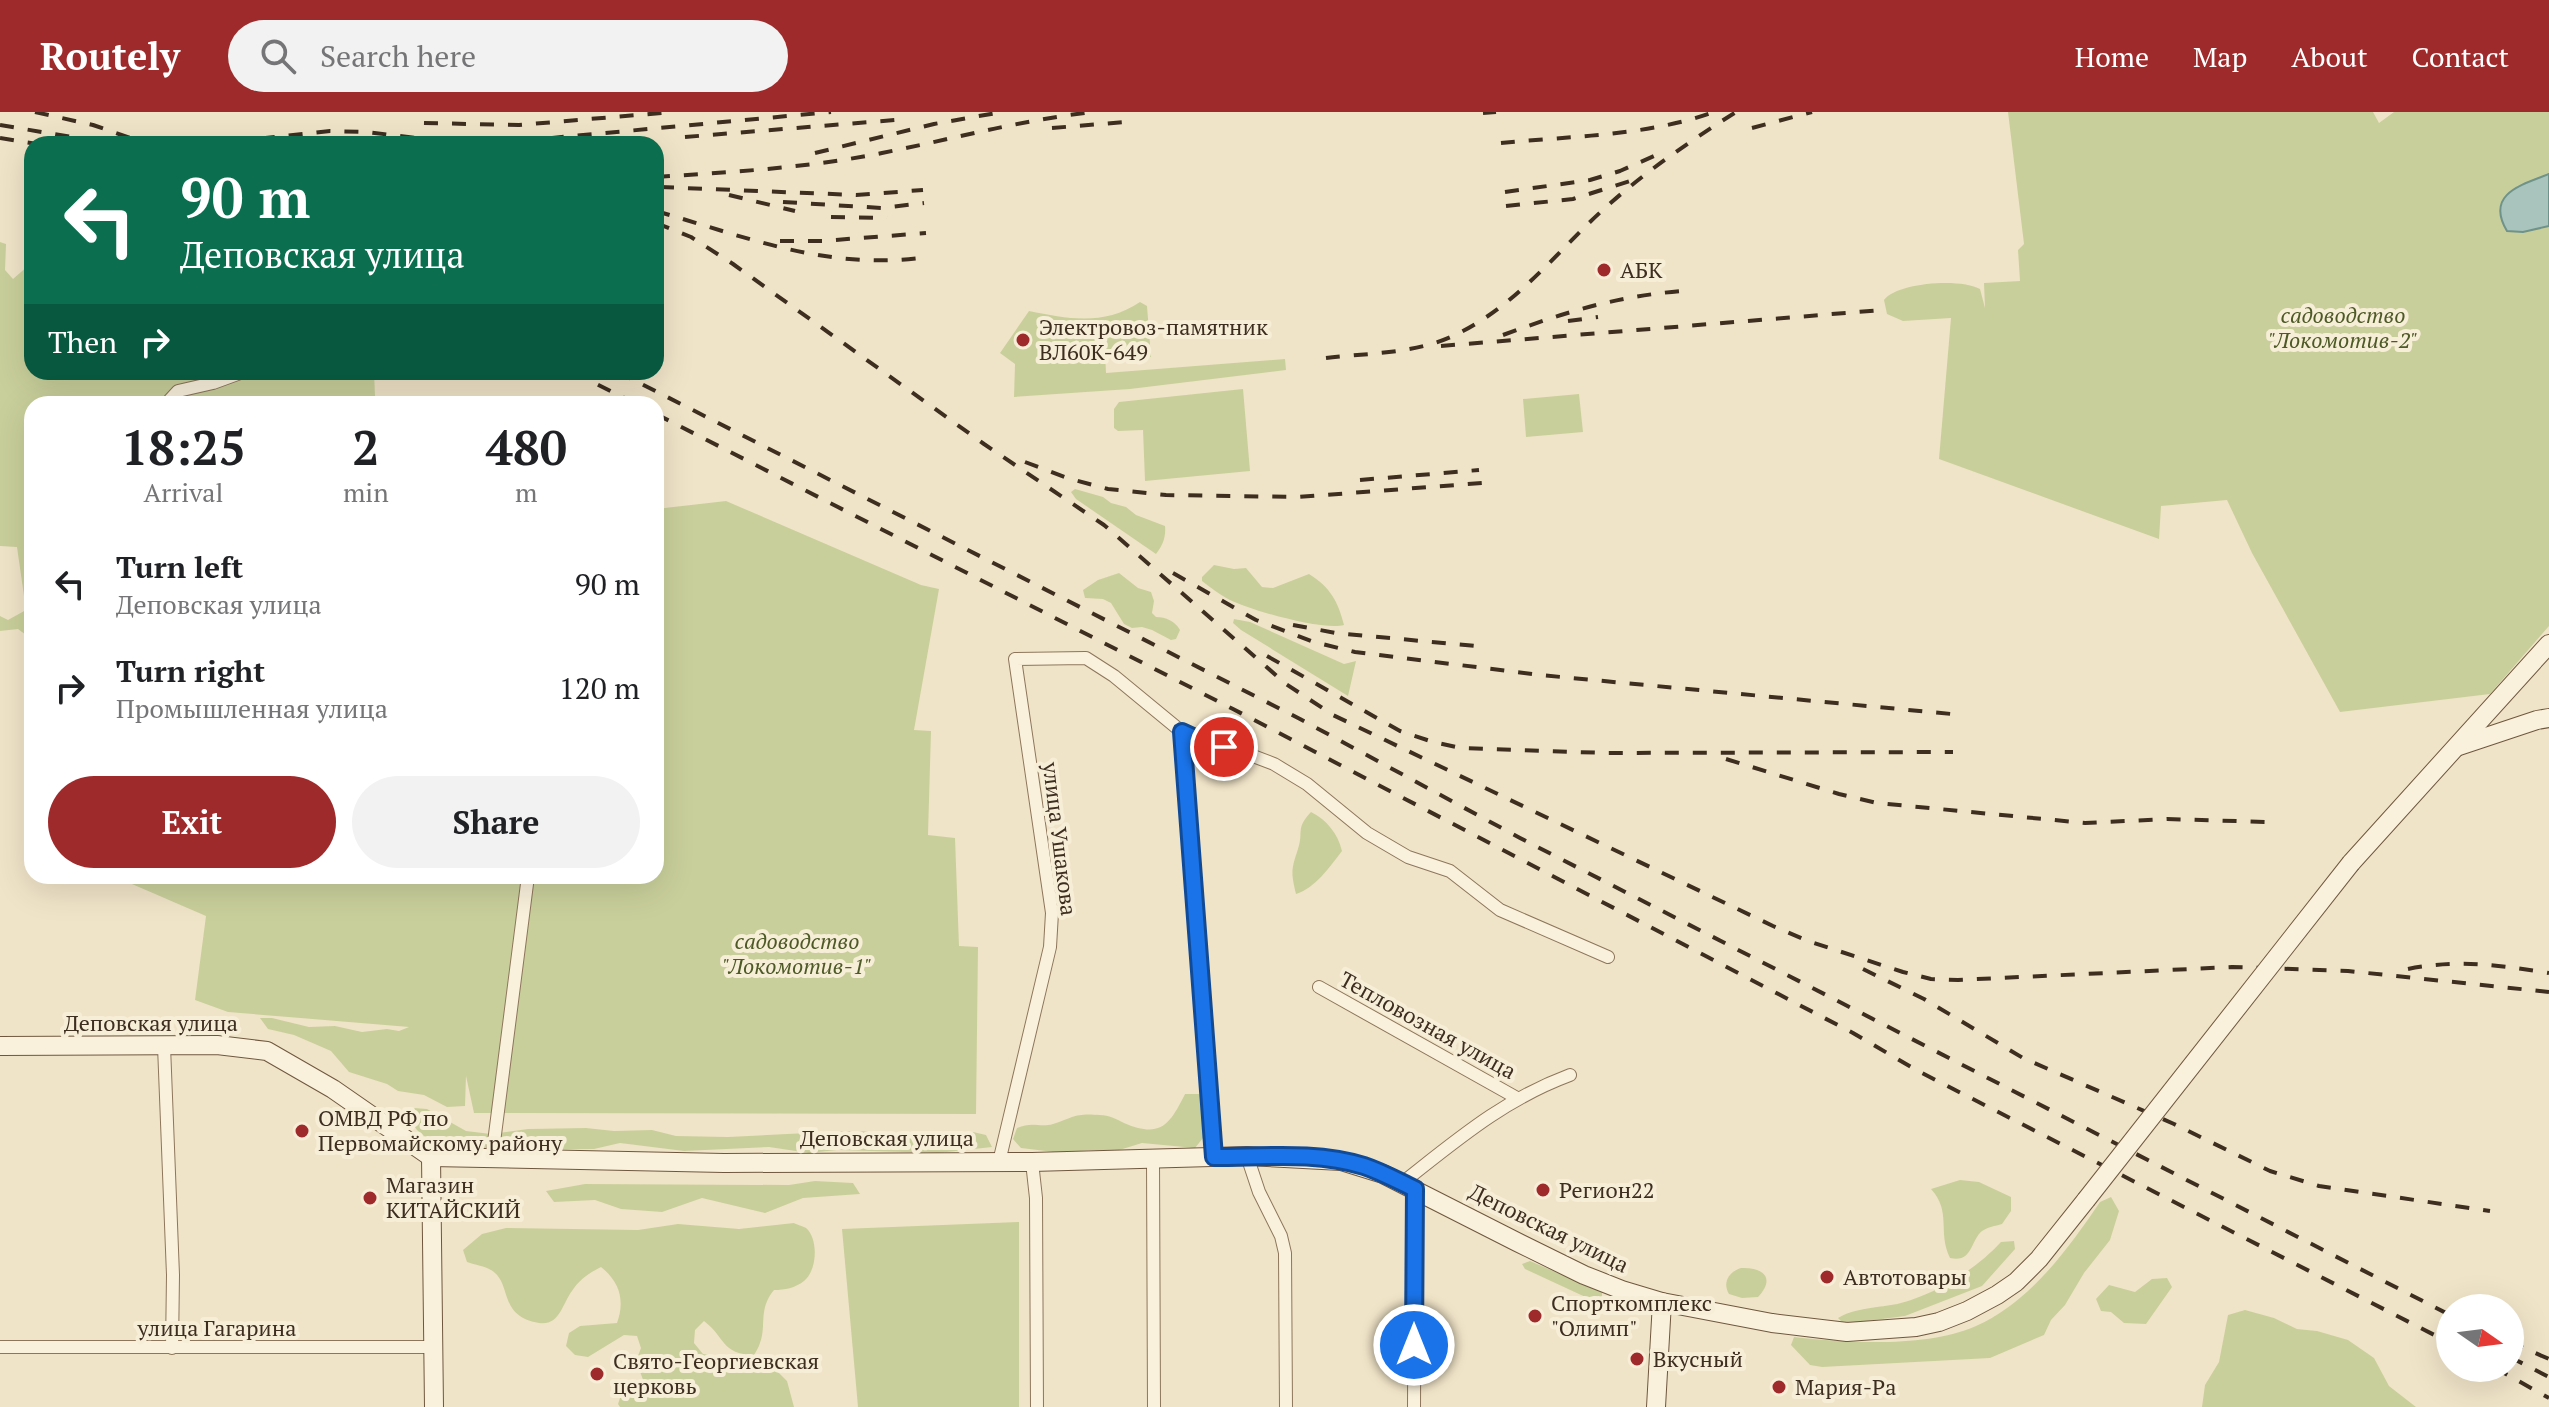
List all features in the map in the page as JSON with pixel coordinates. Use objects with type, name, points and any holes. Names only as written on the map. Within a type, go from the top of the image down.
[{"type":"street","points":[[173,396],[178,391],[221,380]]},
{"type":"street","name":"Деповская улица","points":[[0,1046],[240,1046],[278,1056],[333,1089],[431,1157],[608,1162],[1032,1162],[1247,1156],[1341,1161],[1362,1166],[1409,1186],[1584,1275],[1662,1302],[1772,1323],[1847,1332],[1916,1327],[1953,1317],[1997,1295],[2016,1282],[2039,1259],[2351,863],[2549,644]]},
{"type":"street","name":"улица Ушакова","points":[[999,1162],[1050,947],[1052,913],[1015,659],[1086,658],[1114,676],[1182,732]]},
{"type":"street","points":[[2456,747],[2549,718]]},
{"type":"street","points":[[1214,1157],[1182,732],[1208,744],[1240,751],[1274,764],[1307,784],[1367,833],[1408,857],[1450,871],[1500,910],[1608,957]]},
{"type":"street","points":[[492,1158],[527,884]]},
{"type":"street","name":"Тепловозная улица","points":[[1319,987],[1517,1098]]},
{"type":"street","points":[[164,1046],[173,1275],[172,1348]]},
{"type":"street","points":[[1414,1407],[1409,1186],[1465,1132],[1517,1098],[1570,1075]]},
{"type":"street","points":[[1247,1156],[1259,1192],[1281,1236],[1285,1253],[1286,1407]]},
{"type":"street","points":[[431,1157],[434,1407]]},
{"type":"street","points":[[1153,1160],[1154,1407]]},
{"type":"street","points":[[1032,1162],[1036,1198],[1037,1407]]},
{"type":"street","points":[[1656,1407],[1662,1302]]},
{"type":"street","name":"улица Гагарина","points":[[0,1347],[434,1347]]},
{"type":"green space","name":"садоводство \"Локомотив-2\"","points":[[2008,112],[2373,112],[2379,123],[2394,112],[2549,112],[2549,626],[2490,694],[2340,712],[2252,553],[2227,500],[2161,506],[2159,539],[1939,459],[1951,318],[1903,321],[1887,314],[1884,300],[1902,289],[1915,286],[1959,284],[1980,289],[1985,308],[1984,283],[2020,281],[2018,250],[2024,244]]},
{"type":"green space","points":[[0,242],[6,244],[5,270],[13,279],[24,269],[24,380],[374,380],[375,396],[24,396],[24,596],[17,547],[0,546]]},
{"type":"green space","points":[[1140,302],[1147,306],[1151,357],[1142,358],[1141,350],[1105,353],[1106,373],[1285,359],[1286,370],[1130,389],[1014,397],[1015,364],[1000,353],[1029,311],[1072,318],[1100,318],[1127,310]]},
{"type":"green space","points":[[1243,389],[1250,471],[1145,481],[1143,430],[1118,431],[1114,428],[1114,409],[1119,402]]},
{"type":"green space","points":[[1579,394],[1583,432],[1526,437],[1523,399]]},
{"type":"green space","points":[[1075,489],[1103,497],[1165,526],[1164,541],[1156,554],[1076,499],[1071,492]]},
{"type":"green space","name":"садоводство \"Локомотив-1\"","points":[[726,501],[921,585],[939,589],[914,730],[931,731],[928,835],[955,838],[959,946],[978,947],[976,1114],[474,1113],[466,1076],[465,1106],[447,1107],[424,1095],[398,1091],[387,1084],[349,1072],[331,1051],[294,1035],[268,1029],[260,1018],[362,1032],[399,1031],[409,1027],[228,1012],[195,1000],[206,916],[132,884],[664,884],[664,508]]},
{"type":"green space","points":[[1214,565],[1246,568],[1262,587],[1273,588],[1309,574],[1332,595],[1344,625],[1320,625],[1286,618],[1228,599],[1202,581]]},
{"type":"green space","points":[[1119,573],[1138,588],[1151,592],[1154,601],[1152,613],[1176,624],[1180,630],[1176,639],[1171,640],[1142,627],[1132,628],[1124,624],[1111,603],[1103,599],[1085,598],[1083,590],[1098,580]]},
{"type":"green space","points":[[24,611],[24,634],[18,629],[0,631],[0,616],[8,620]]},
{"type":"green space","points":[[1234,619],[1250,622],[1344,664],[1356,661],[1348,696],[1241,630],[1233,623]]},
{"type":"green space","points":[[1311,812],[1331,828],[1342,851],[1315,882],[1296,894],[1293,867],[1301,826]]},
{"type":"green space","points":[[1185,1094],[1199,1094],[1206,1106],[1207,1133],[1195,1148],[1142,1143],[1116,1151],[1062,1153],[1021,1148],[1013,1139],[1017,1128],[1023,1126],[1048,1125],[1085,1115],[1106,1116],[1137,1128],[1156,1129],[1169,1121]]},
{"type":"green space","points":[[414,1108],[427,1109],[466,1131],[491,1134],[528,1129],[586,1128],[652,1130],[676,1136],[728,1137],[848,1131],[887,1132],[925,1138],[973,1132],[986,1135],[992,1147],[938,1153],[837,1150],[809,1153],[769,1147],[684,1151],[620,1143],[594,1149],[462,1150],[450,1146],[437,1147],[417,1130],[410,1120]]},
{"type":"green space","points":[[1960,1180],[1979,1182],[2011,1197],[2011,1211],[2002,1224],[1982,1231],[1967,1254],[1957,1259],[1950,1258],[1946,1249],[1941,1206],[1931,1189]]},
{"type":"green space","points":[[815,1181],[853,1183],[860,1194],[803,1198],[765,1213],[702,1198],[662,1212],[621,1209],[595,1200],[554,1202],[546,1191],[585,1184],[789,1185]]},
{"type":"green space","points":[[2111,1197],[2119,1211],[2110,1240],[2051,1320],[2044,1335],[1990,1358],[1822,1367],[1810,1365],[1791,1345],[1794,1337],[1862,1342],[1910,1341],[1976,1326],[1996,1316],[2031,1289],[2061,1256],[2100,1202]]},
{"type":"green space","points":[[1019,1222],[1019,1407],[858,1407],[842,1229]]},
{"type":"green space","points":[[794,1223],[806,1228],[813,1240],[815,1255],[812,1270],[804,1281],[786,1289],[774,1290],[768,1298],[762,1338],[754,1355],[729,1348],[704,1321],[695,1330],[694,1343],[703,1354],[729,1358],[753,1368],[777,1371],[787,1381],[794,1407],[620,1407],[622,1392],[645,1385],[636,1361],[641,1348],[637,1336],[624,1335],[588,1357],[575,1355],[566,1346],[569,1333],[580,1326],[617,1323],[621,1307],[619,1292],[613,1279],[601,1267],[581,1280],[556,1318],[539,1323],[517,1314],[498,1276],[489,1269],[467,1262],[463,1250],[482,1234],[506,1228],[638,1230],[678,1224],[739,1229]]},
{"type":"green space","points":[[2014,1241],[2015,1249],[1982,1286],[1905,1316],[1844,1324],[1838,1318],[1923,1295],[1971,1268],[2001,1242]]},
{"type":"green space","points":[[1530,1261],[1602,1292],[1602,1298],[1594,1301],[1525,1269],[1522,1264]]},
{"type":"green space","points":[[1741,1268],[1755,1269],[1764,1275],[1766,1284],[1758,1297],[1742,1298],[1729,1294],[1726,1285],[1728,1278]]},
{"type":"green space","points":[[2167,1278],[2172,1287],[2146,1324],[2124,1323],[2111,1312],[2101,1311],[2096,1299],[2109,1285],[2135,1292],[2152,1279]]},
{"type":"green space","points":[[2245,1310],[2274,1318],[2297,1329],[2348,1340],[2374,1358],[2389,1386],[2416,1407],[2202,1407],[2205,1385],[2219,1362],[2228,1315]]},
{"type":"water","points":[[2549,174],[2549,226],[2523,232],[2507,231],[2501,218],[2503,200],[2518,187]]},
{"type":"railway","points":[[35,112],[93,125],[125,136]]},
{"type":"railway","points":[[424,123],[519,125],[673,112]]},
{"type":"railway","points":[[573,136],[831,112]]},
{"type":"railway","points":[[815,153],[934,124],[1002,112]]},
{"type":"railway","points":[[664,176],[826,162],[1093,112]]},
{"type":"railway","points":[[1483,113],[1496,112]]},
{"type":"railway","points":[[1501,143],[1636,131],[1714,112]]},
{"type":"railway","points":[[1326,358],[1422,346],[1453,336],[1473,325],[1526,286],[1623,192],[1678,150],[1736,112]]},
{"type":"railway","points":[[1752,128],[1812,112]]},
{"type":"railway","points":[[685,137],[895,120]]},
{"type":"railway","points":[[1052,128],[1126,122]]},
{"type":"railway","points":[[0,125],[66,136]]},
{"type":"railway","points":[[283,136],[330,131],[399,136]]},
{"type":"railway","points":[[0,138],[24,142]]},
{"type":"railway","points":[[1505,192],[1590,180],[1661,153]]},
{"type":"railway","points":[[1506,206],[1573,199],[1630,181]]},
{"type":"railway","points":[[664,187],[856,195],[923,190]]},
{"type":"railway","points":[[729,195],[795,211]]},
{"type":"railway","points":[[783,202],[882,208],[924,203]]},
{"type":"railway","points":[[664,213],[757,241],[822,256],[856,260],[928,257]]},
{"type":"railway","points":[[831,217],[887,218]]},
{"type":"railway","points":[[664,226],[691,237],[733,264],[984,444],[1104,525],[1286,684],[1333,715],[1808,941],[1931,979],[2232,967],[2348,971],[2549,992]]},
{"type":"railway","points":[[780,241],[926,233]]},
{"type":"railway","points":[[1503,335],[1590,307],[1633,297],[1681,291]]},
{"type":"railway","points":[[1441,346],[1882,310]]},
{"type":"railway","points":[[1568,321],[1598,317]]},
{"type":"railway","points":[[589,380],[620,396]]},
{"type":"railway","points":[[634,380],[1300,719],[1520,838],[2436,1308]]},
{"type":"railway","points":[[664,418],[1233,709],[1853,1033],[1918,1071],[2436,1336]]},
{"type":"railway","points":[[1025,462],[1108,489],[1166,495],[1298,497],[1482,483]]},
{"type":"railway","points":[[1360,480],[1479,470]]},
{"type":"railway","points":[[1173,573],[1256,620],[1314,642],[1355,652],[1540,675],[1962,715]]},
{"type":"railway","points":[[1293,625],[1336,633],[1486,647]]},
{"type":"railway","points":[[1267,656],[1400,731],[1461,748],[1606,753],[1953,752]]},
{"type":"railway","points":[[1726,759],[1877,803],[2085,823],[2167,819],[2268,822]]},
{"type":"railway","points":[[2408,969],[2461,964],[2549,973]]},
{"type":"railway","points":[[1863,969],[1924,999],[2023,1058],[2174,1124],[2270,1171],[2319,1186],[2490,1211]]},
{"type":"railway","points":[[2524,1348],[2549,1359]]},
{"type":"railway","points":[[2524,1364],[2549,1377]]},
{"type":"railway","points":[[2520,1382],[2549,1398]]},
{"type":"place","name":"АБК","points":[[1604,270]]},
{"type":"place","name":"Электровоз-памятник ВЛ60К-649","points":[[1023,340]]},
{"type":"place","name":"ОМВД РФ по Первомайскому району","points":[[302,1131]]},
{"type":"place","name":"Регион22","points":[[1543,1190]]},
{"type":"place","name":"Магазин КИТАЙСКИЙ","points":[[370,1198]]},
{"type":"place","name":"Автотовары","points":[[1827,1277]]},
{"type":"place","name":"Спорткомплекс \"Олимп\"","points":[[1535,1316]]},
{"type":"place","name":"Вкусный","points":[[1637,1359]]},
{"type":"place","name":"Свято-Георгиевская церковь","points":[[597,1374]]},
{"type":"place","name":"Мария-Ра","points":[[1779,1387]]},
{"type":"route","points":[[1224,747],[1208,744],[1182,732],[1214,1157],[1282,1156],[1341,1161],[1362,1166],[1415,1189],[1414,1345]]}]
